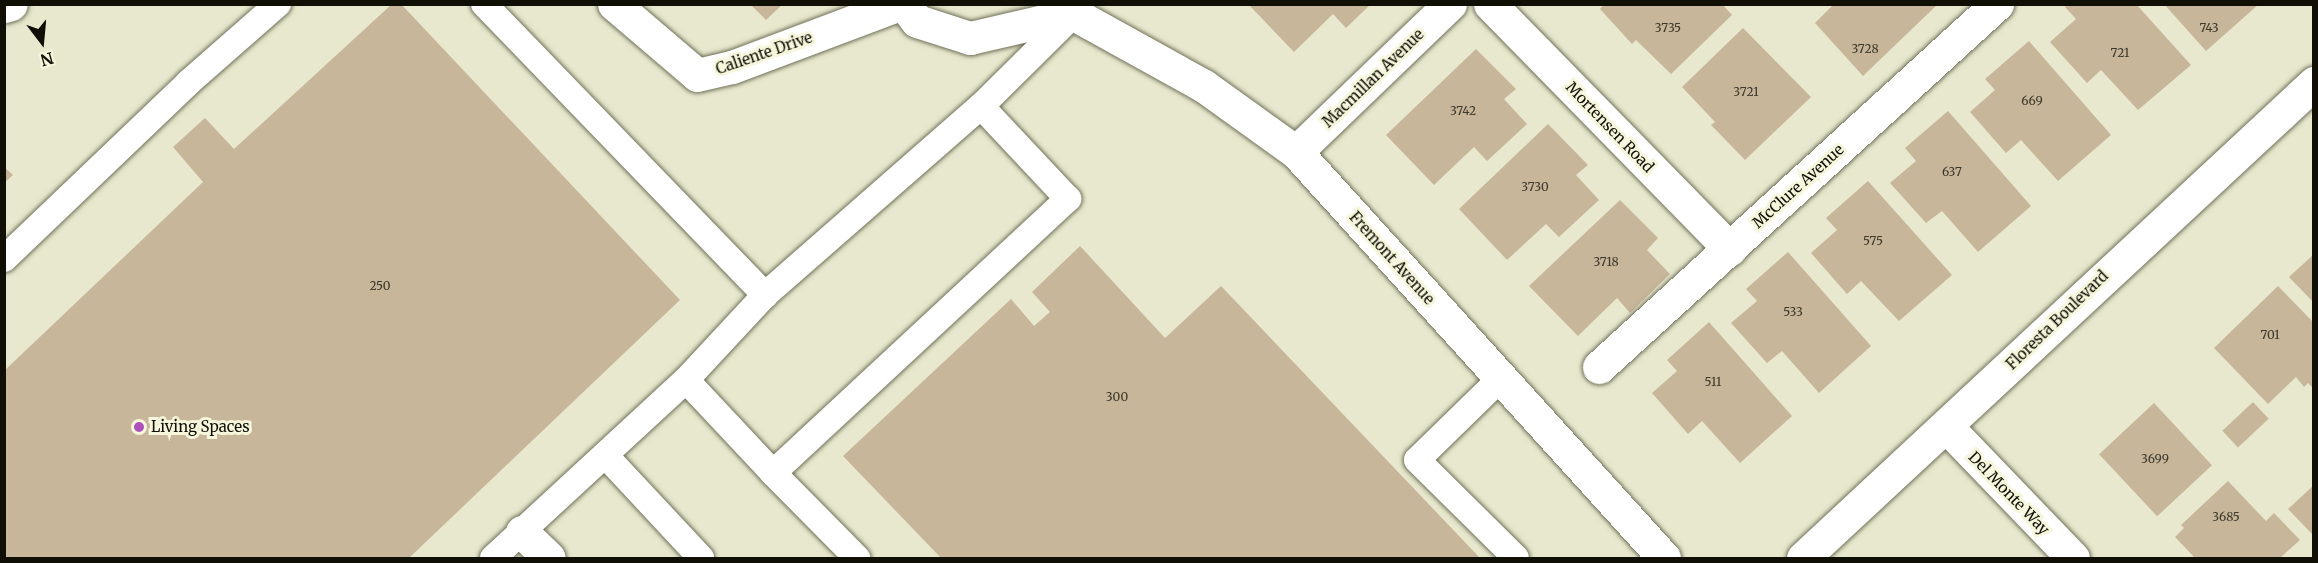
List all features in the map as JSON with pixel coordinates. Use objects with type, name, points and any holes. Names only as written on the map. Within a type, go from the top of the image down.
[{"type":"street","points":[[4,6],[11,4]]},
{"type":"street","name":"Caliente Drive","points":[[614,4],[697,75],[732,67],[902,4]]},
{"type":"street","points":[[902,4],[917,21],[970,38],[1069,10]]},
{"type":"street","name":"Macmillan Avenue","points":[[1296,152],[1450,4]]},
{"type":"street","name":"Mortensen Road","points":[[1490,4],[1730,249]]},
{"type":"street","name":"McClure Avenue","points":[[1599,367],[1998,4]]},
{"type":"street","name":"Fremont Avenue","points":[[1069,10],[1204,86],[1296,152],[1664,558]]},
{"type":"street","name":"Floresta Boulevard","points":[[1803,558],[2313,83]]},
{"type":"street","name":"Del Monte Way","points":[[1946,426],[2073,558]]},
{"type":"street","points":[[522,531],[549,558]]},
{"type":"lane","points":[[4,259],[188,84],[278,4]]},
{"type":"lane","points":[[483,4],[765,296]]},
{"type":"lane","points":[[494,558],[686,380],[765,296],[981,106],[1069,10]]},
{"type":"lane","points":[[773,473],[1068,199],[981,106]]},
{"type":"lane","points":[[1501,378],[1418,460],[1516,558]]},
{"type":"lane","points":[[686,380],[857,558]]},
{"type":"lane","points":[[605,455],[701,558]]},
{"type":"building","points":[[392,4],[401,4],[680,300],[409,558],[4,558],[4,371],[203,182],[173,147],[205,118],[234,149]]},
{"type":"building","points":[[750,4],[783,4],[766,20]]},
{"type":"building","points":[[1248,4],[1371,4],[1346,28],[1333,14],[1294,52]]},
{"type":"building","points":[[1604,4],[1722,4],[1732,15],[1671,74],[1636,40],[1632,44],[1600,9]]},
{"type":"building","points":[[1834,4],[1938,4],[1863,76],[1815,23]]},
{"type":"building","points":[[2068,4],[2136,4],[2191,65],[2138,110],[2101,70],[2087,83],[2050,42],[2076,19],[2065,7]]},
{"type":"building","points":[[2164,4],[2259,4],[2206,51]]},
{"type":"building","points":[[1743,28],[1811,97],[1745,160],[1711,125],[1715,122],[1682,87]]},
{"type":"building","points":[[2029,41],[2111,135],[2058,181],[2021,140],[2006,153],[1970,112],[1995,90],[1985,79]]},
{"type":"building","points":[[1476,49],[1516,89],[1504,99],[1527,124],[1487,161],[1474,147],[1434,185],[1386,135]]},
{"type":"building","points":[[1948,111],[2031,206],[1978,252],[1942,211],[1926,223],[1890,183],[1916,161],[1905,148]]},
{"type":"building","points":[[1548,124],[1588,165],[1576,175],[1599,200],[1559,237],[1546,224],[1507,260],[1459,209]]},
{"type":"building","points":[[4,167],[13,175],[4,183]]},
{"type":"building","points":[[1868,181],[1952,275],[1899,321],[1861,281],[1847,294],[1811,253],[1837,230],[1826,218]]},
{"type":"building","points":[[1620,200],[1658,238],[1647,250],[1670,274],[1630,313],[1617,298],[1578,336],[1529,286]]},
{"type":"building","points":[[1080,246],[1165,338],[1221,286],[1480,558],[941,558],[843,456],[1011,299],[1034,326],[1050,312],[1032,292]]},
{"type":"building","points":[[1788,252],[1871,346],[1819,393],[1782,351],[1767,363],[1731,323],[1757,301],[1746,289]]},
{"type":"building","points":[[2314,254],[2314,303],[2289,277]]},
{"type":"building","points":[[2278,286],[2314,323],[2314,389],[2308,383],[2304,387],[2296,377],[2268,404],[2214,348]]},
{"type":"building","points":[[1709,322],[1792,416],[1740,463],[1702,421],[1688,434],[1652,393],[1677,371],[1667,360]]},
{"type":"building","points":[[2253,402],[2269,419],[2238,447],[2222,431]]},
{"type":"building","points":[[2154,403],[2212,465],[2157,516],[2099,454]]},
{"type":"building","points":[[2228,481],[2266,521],[2274,513],[2300,540],[2280,558],[2195,558],[2175,537],[2184,528],[2181,525]]},
{"type":"building","points":[[2314,485],[2314,536],[2288,509]]},
{"type":"place","name":"Living Spaces","points":[[139,427]]}]
